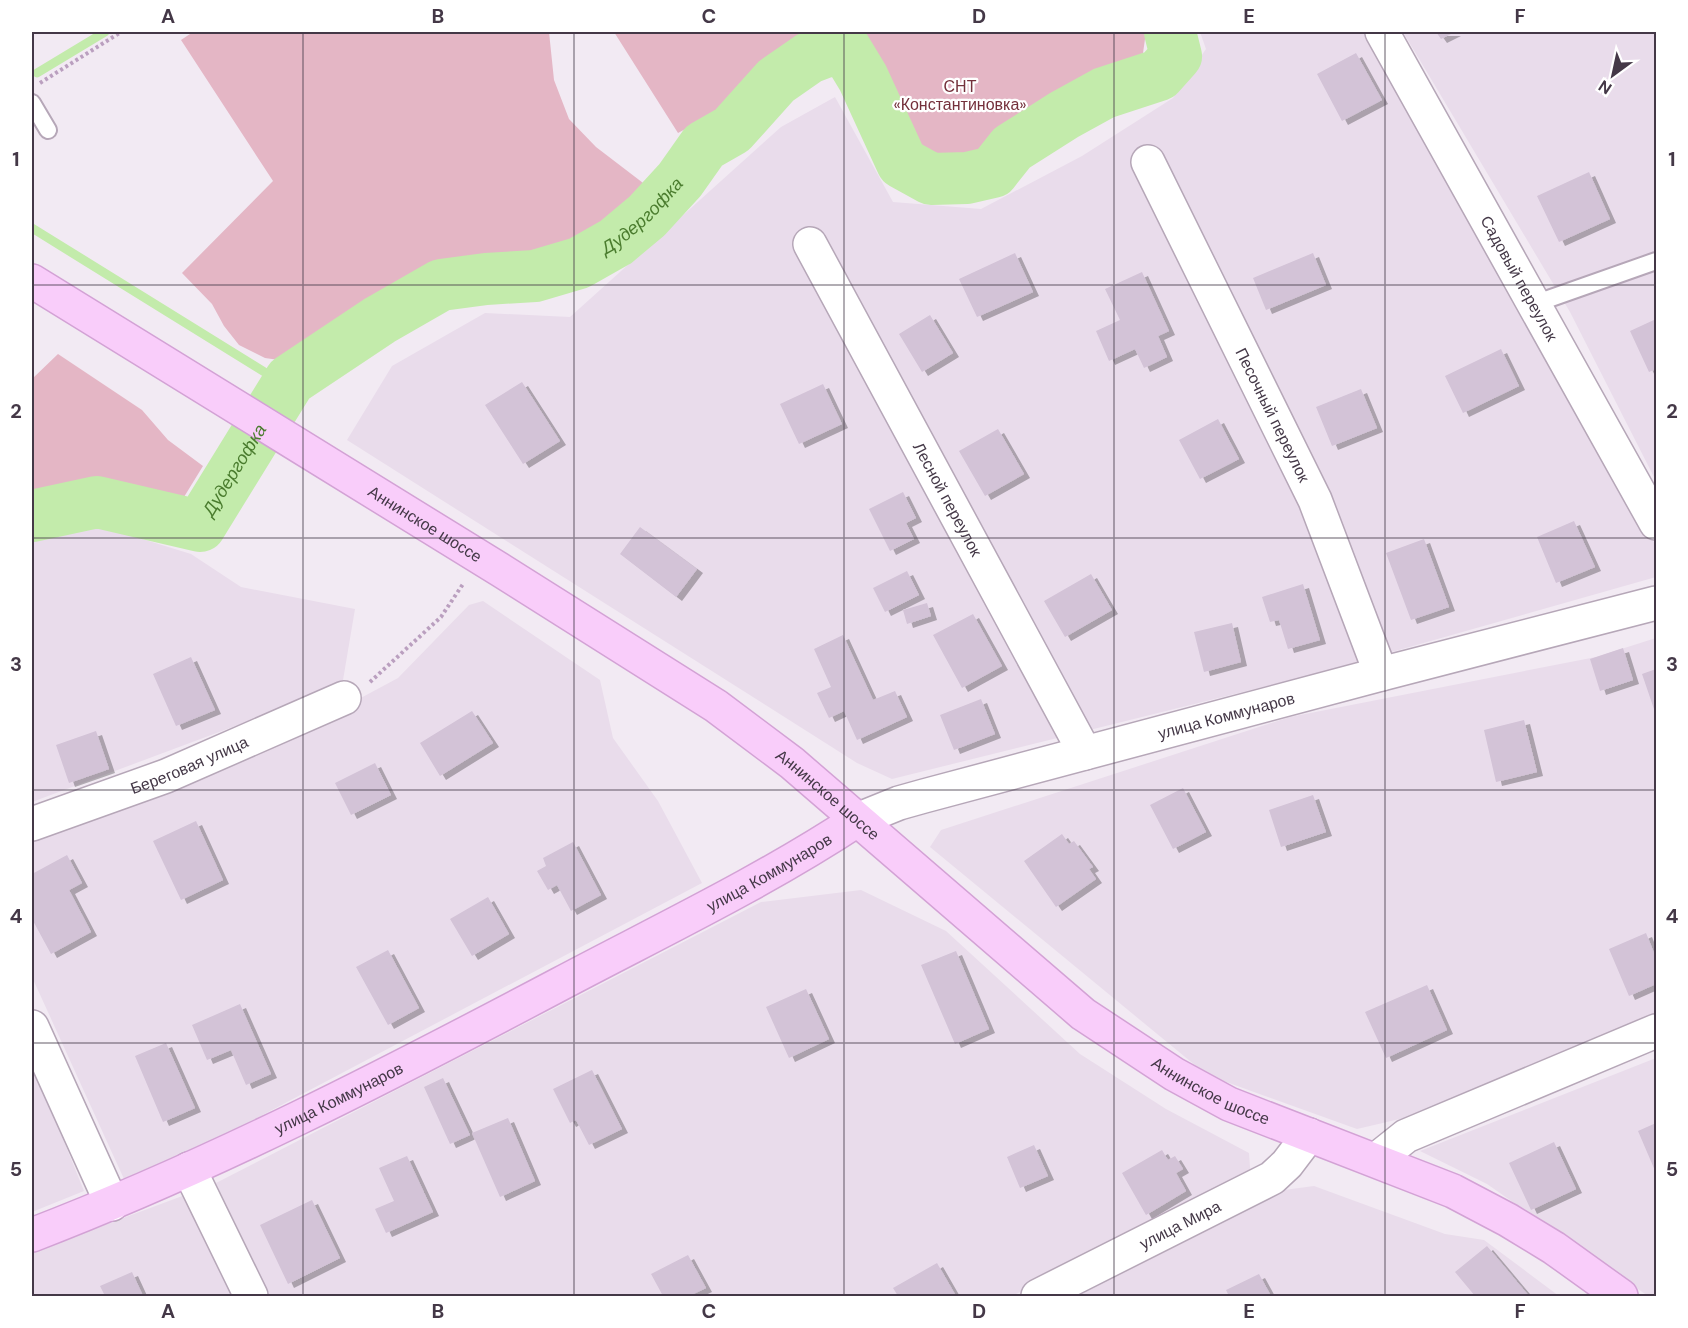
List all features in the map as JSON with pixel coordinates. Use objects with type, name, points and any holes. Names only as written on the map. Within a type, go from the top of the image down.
[{"type":"street","name":"Садовый переулок","points":[[1382,32],[1656,523]]},
{"type":"street","name":"Песочный переулок","points":[[1148,162],[1315,500],[1381,674]]},
{"type":"street","name":"Лесной переулок","points":[[810,244],[1085,753]]},
{"type":"street","name":"Аннинское шоссе","points":[[32,281],[716,706],[792,763],[1083,1014],[1174,1074],[1229,1104],[1453,1191],[1554,1248],[1621,1296]]},
{"type":"street","name":"улица Коммунаров","points":[[32,1235],[112,1204],[389,1074],[733,893],[822,843],[857,820],[899,803],[1656,603]]},
{"type":"street","name":"Береговая улица","points":[[32,824],[166,776],[344,698]]},
{"type":"street","points":[[32,1027],[112,1204]]},
{"type":"street","points":[[1376,1160],[1406,1136],[1656,1032]]},
{"type":"street","name":"улица Мира","points":[[1038,1296],[1272,1178],[1287,1164],[1309,1135]]},
{"type":"street","points":[[189,1169],[251,1296]]},
{"type":"lane","points":[[32,103],[48,130]]},
{"type":"lane","points":[[1534,304],[1656,261]]},
{"type":"path","points":[[32,88],[121,32]]},
{"type":"path","points":[[344,698],[389,666],[441,617],[465,580]]},
{"type":"shaded area","points":[[1200,32],[1368,32],[1656,546],[1656,577],[1307,676],[892,779],[857,763],[347,440],[392,366],[485,313],[570,317],[781,127],[835,97],[893,202],[981,209],[1082,156],[1173,98],[1206,49]]},
{"type":"shaded area","points":[[1403,32],[1656,32],[1656,481],[1570,312]]},
{"type":"shaded area","points":[[87,522],[191,554],[241,587],[355,609],[342,686],[32,802],[32,538]]},
{"type":"shaded area","points":[[483,601],[600,680],[613,738],[658,801],[702,883],[179,1159],[124,1179],[32,977],[32,838],[249,758],[398,678],[469,605]]},
{"type":"shaded area","points":[[1656,638],[1656,1015],[1421,1114],[1357,1129],[1207,1075],[930,847],[941,830],[1290,717],[1596,657]]},
{"type":"shaded area","points":[[861,890],[946,931],[1080,1054],[1166,1109],[1249,1153],[1251,1181],[1012,1296],[270,1296],[216,1183],[761,902]]},
{"type":"shaded area","points":[[1656,1058],[1656,1296],[1648,1296],[1487,1184],[1420,1151]]},
{"type":"shaded area","points":[[32,1062],[84,1191],[32,1212]]},
{"type":"shaded area","points":[[1314,1186],[1445,1234],[1484,1240],[1559,1296],[1063,1296],[1284,1190]]},
{"type":"shaded area","points":[[185,1195],[232,1296],[32,1296],[32,1252]]},
{"type":"green space","points":[[193,32],[549,32],[554,80],[569,119],[596,147],[647,186],[603,229],[573,244],[521,257],[455,266],[401,280],[356,307],[286,361],[265,358],[239,345],[224,326],[212,304],[182,273],[273,181],[181,40]]},
{"type":"green space","points":[[614,32],[821,32],[776,60],[732,104],[678,133]]},
{"type":"green space","name":"СНТ «Константиновка»","points":[[840,32],[1146,32],[1143,53],[1082,89],[987,154],[948,164],[915,146],[866,48]]},
{"type":"green space","points":[[58,354],[142,410],[168,440],[203,466],[176,510],[85,488],[32,503],[32,379]]},
{"type":"building","points":[[1436,32],[1455,32],[1441,39]]},
{"type":"building","points":[[1356,53],[1382,100],[1342,121],[1317,74]]},
{"type":"building","points":[[1589,172],[1610,219],[1559,242],[1537,196]]},
{"type":"building","points":[[1015,253],[1033,292],[977,317],[959,279]]},
{"type":"building","points":[[1313,253],[1326,285],[1266,310],[1253,278]]},
{"type":"building","points":[[1142,272],[1169,331],[1158,336],[1167,357],[1144,368],[1135,349],[1109,361],[1096,331],[1120,320],[1105,289]]},
{"type":"building","points":[[930,315],[953,353],[922,372],[899,334]]},
{"type":"building","points":[[1656,319],[1656,369],[1649,372],[1630,331]]},
{"type":"building","points":[[1501,349],[1519,386],[1463,413],[1445,376]]},
{"type":"building","points":[[522,382],[560,441],[523,464],[485,405]]},
{"type":"building","points":[[823,384],[842,424],[799,444],[780,404]]},
{"type":"building","points":[[1361,389],[1377,428],[1332,446],[1316,407]]},
{"type":"building","points":[[1218,419],[1239,459],[1200,479],[1179,440]]},
{"type":"building","points":[[998,429],[1024,474],[985,496],[959,451]]},
{"type":"building","points":[[903,492],[916,518],[906,523],[914,539],[890,551],[869,509]]},
{"type":"building","points":[[1574,521],[1595,567],[1556,583],[1537,537]]},
{"type":"building","points":[[640,527],[697,569],[676,597],[620,554]]},
{"type":"building","points":[[1424,539],[1449,607],[1411,620],[1386,553]]},
{"type":"building","points":[[907,571],[919,595],[885,612],[873,588]]},
{"type":"building","points":[[1091,574],[1112,610],[1065,637],[1044,601]]},
{"type":"building","points":[[1303,584],[1320,640],[1288,649],[1279,620],[1270,622],[1262,597]]},
{"type":"building","points":[[927,603],[931,616],[907,624],[903,610]]},
{"type":"building","points":[[973,614],[1002,666],[962,688],[933,635]]},
{"type":"building","points":[[1232,623],[1241,662],[1204,672],[1194,632]]},
{"type":"building","points":[[843,635],[873,700],[895,691],[907,717],[857,740],[844,711],[829,718],[817,693],[831,687],[814,649]]},
{"type":"building","points":[[1623,648],[1633,680],[1600,691],[1590,659]]},
{"type":"building","points":[[191,657],[215,710],[176,726],[153,674]]},
{"type":"building","points":[[1656,669],[1656,715],[1642,674]]},
{"type":"building","points":[[981,699],[995,734],[954,750],[940,715]]},
{"type":"building","points":[[472,711],[493,743],[440,776],[420,743]]},
{"type":"building","points":[[1524,720],[1537,772],[1496,782],[1484,730]]},
{"type":"building","points":[[96,731],[109,769],[69,783],[56,745]]},
{"type":"building","points":[[375,763],[391,795],[351,815],[335,783]]},
{"type":"building","points":[[1183,788],[1206,832],[1173,849],[1150,805]]},
{"type":"building","points":[[1313,795],[1326,832],[1281,847],[1269,810]]},
{"type":"building","points":[[196,821],[223,880],[181,900],[153,841]]},
{"type":"building","points":[[1062,834],[1069,844],[1074,841],[1093,867],[1089,869],[1096,879],[1056,907],[1024,861]]},
{"type":"building","points":[[573,842],[601,895],[571,911],[557,885],[548,890],[537,871],[546,866],[543,858]]},
{"type":"building","points":[[67,855],[82,883],[69,890],[91,932],[51,954],[32,919],[32,874]]},
{"type":"building","points":[[488,897],[509,934],[472,956],[450,919]]},
{"type":"building","points":[[1646,933],[1656,958],[1656,984],[1629,996],[1609,949]]},
{"type":"building","points":[[388,950],[419,1008],[388,1025],[356,967]]},
{"type":"building","points":[[956,951],[989,1029],[955,1044],[921,965]]},
{"type":"building","points":[[1427,985],[1447,1030],[1386,1058],[1365,1012]]},
{"type":"building","points":[[806,989],[829,1039],[789,1058],[766,1007]]},
{"type":"building","points":[[240,1004],[271,1074],[246,1085],[231,1050],[207,1060],[192,1025]]},
{"type":"building","points":[[166,1043],[195,1108],[163,1122],[135,1056]]},
{"type":"building","points":[[592,1070],[622,1129],[589,1145],[576,1120],[570,1123],[553,1089]]},
{"type":"building","points":[[443,1078],[470,1135],[450,1144],[424,1087]]},
{"type":"building","points":[[508,1118],[535,1181],[500,1197],[472,1133]]},
{"type":"building","points":[[1656,1123],[1656,1173],[1638,1131]]},
{"type":"building","points":[[1554,1142],[1576,1189],[1531,1210],[1509,1163]]},
{"type":"building","points":[[1034,1145],[1048,1176],[1020,1188],[1007,1157]]},
{"type":"building","points":[[1162,1150],[1168,1160],[1175,1156],[1183,1169],[1176,1173],[1186,1191],[1146,1215],[1122,1173]]},
{"type":"building","points":[[407,1156],[433,1212],[386,1233],[375,1209],[394,1201],[379,1168]]},
{"type":"building","points":[[312,1200],[340,1258],[288,1284],[260,1225]]},
{"type":"building","points":[[1487,1246],[1529,1296],[1475,1296],[1455,1272]]},
{"type":"building","points":[[688,1255],[706,1288],[689,1296],[663,1296],[651,1274]]},
{"type":"building","points":[[937,1263],[956,1296],[898,1296],[893,1288]]},
{"type":"building","points":[[132,1272],[143,1296],[105,1296],[100,1286]]},
{"type":"building","points":[[1259,1274],[1271,1296],[1229,1296],[1226,1290]]},
{"type":"waterway","points":[[37,73],[105,32]]},
{"type":"waterway","name":"Дудергофка","points":[[32,516],[97,502],[200,526],[290,380],[380,320],[441,285],[535,276],[579,263],[616,242],[647,216],[680,180],[704,146],[732,130],[776,81],[809,58],[843,45],[863,78],[902,163],[931,179],[967,178],[993,172],[1012,148],[1104,93],[1159,75],[1176,56],[1170,32]]},
{"type":"waterway","points":[[32,228],[287,386]]}]
